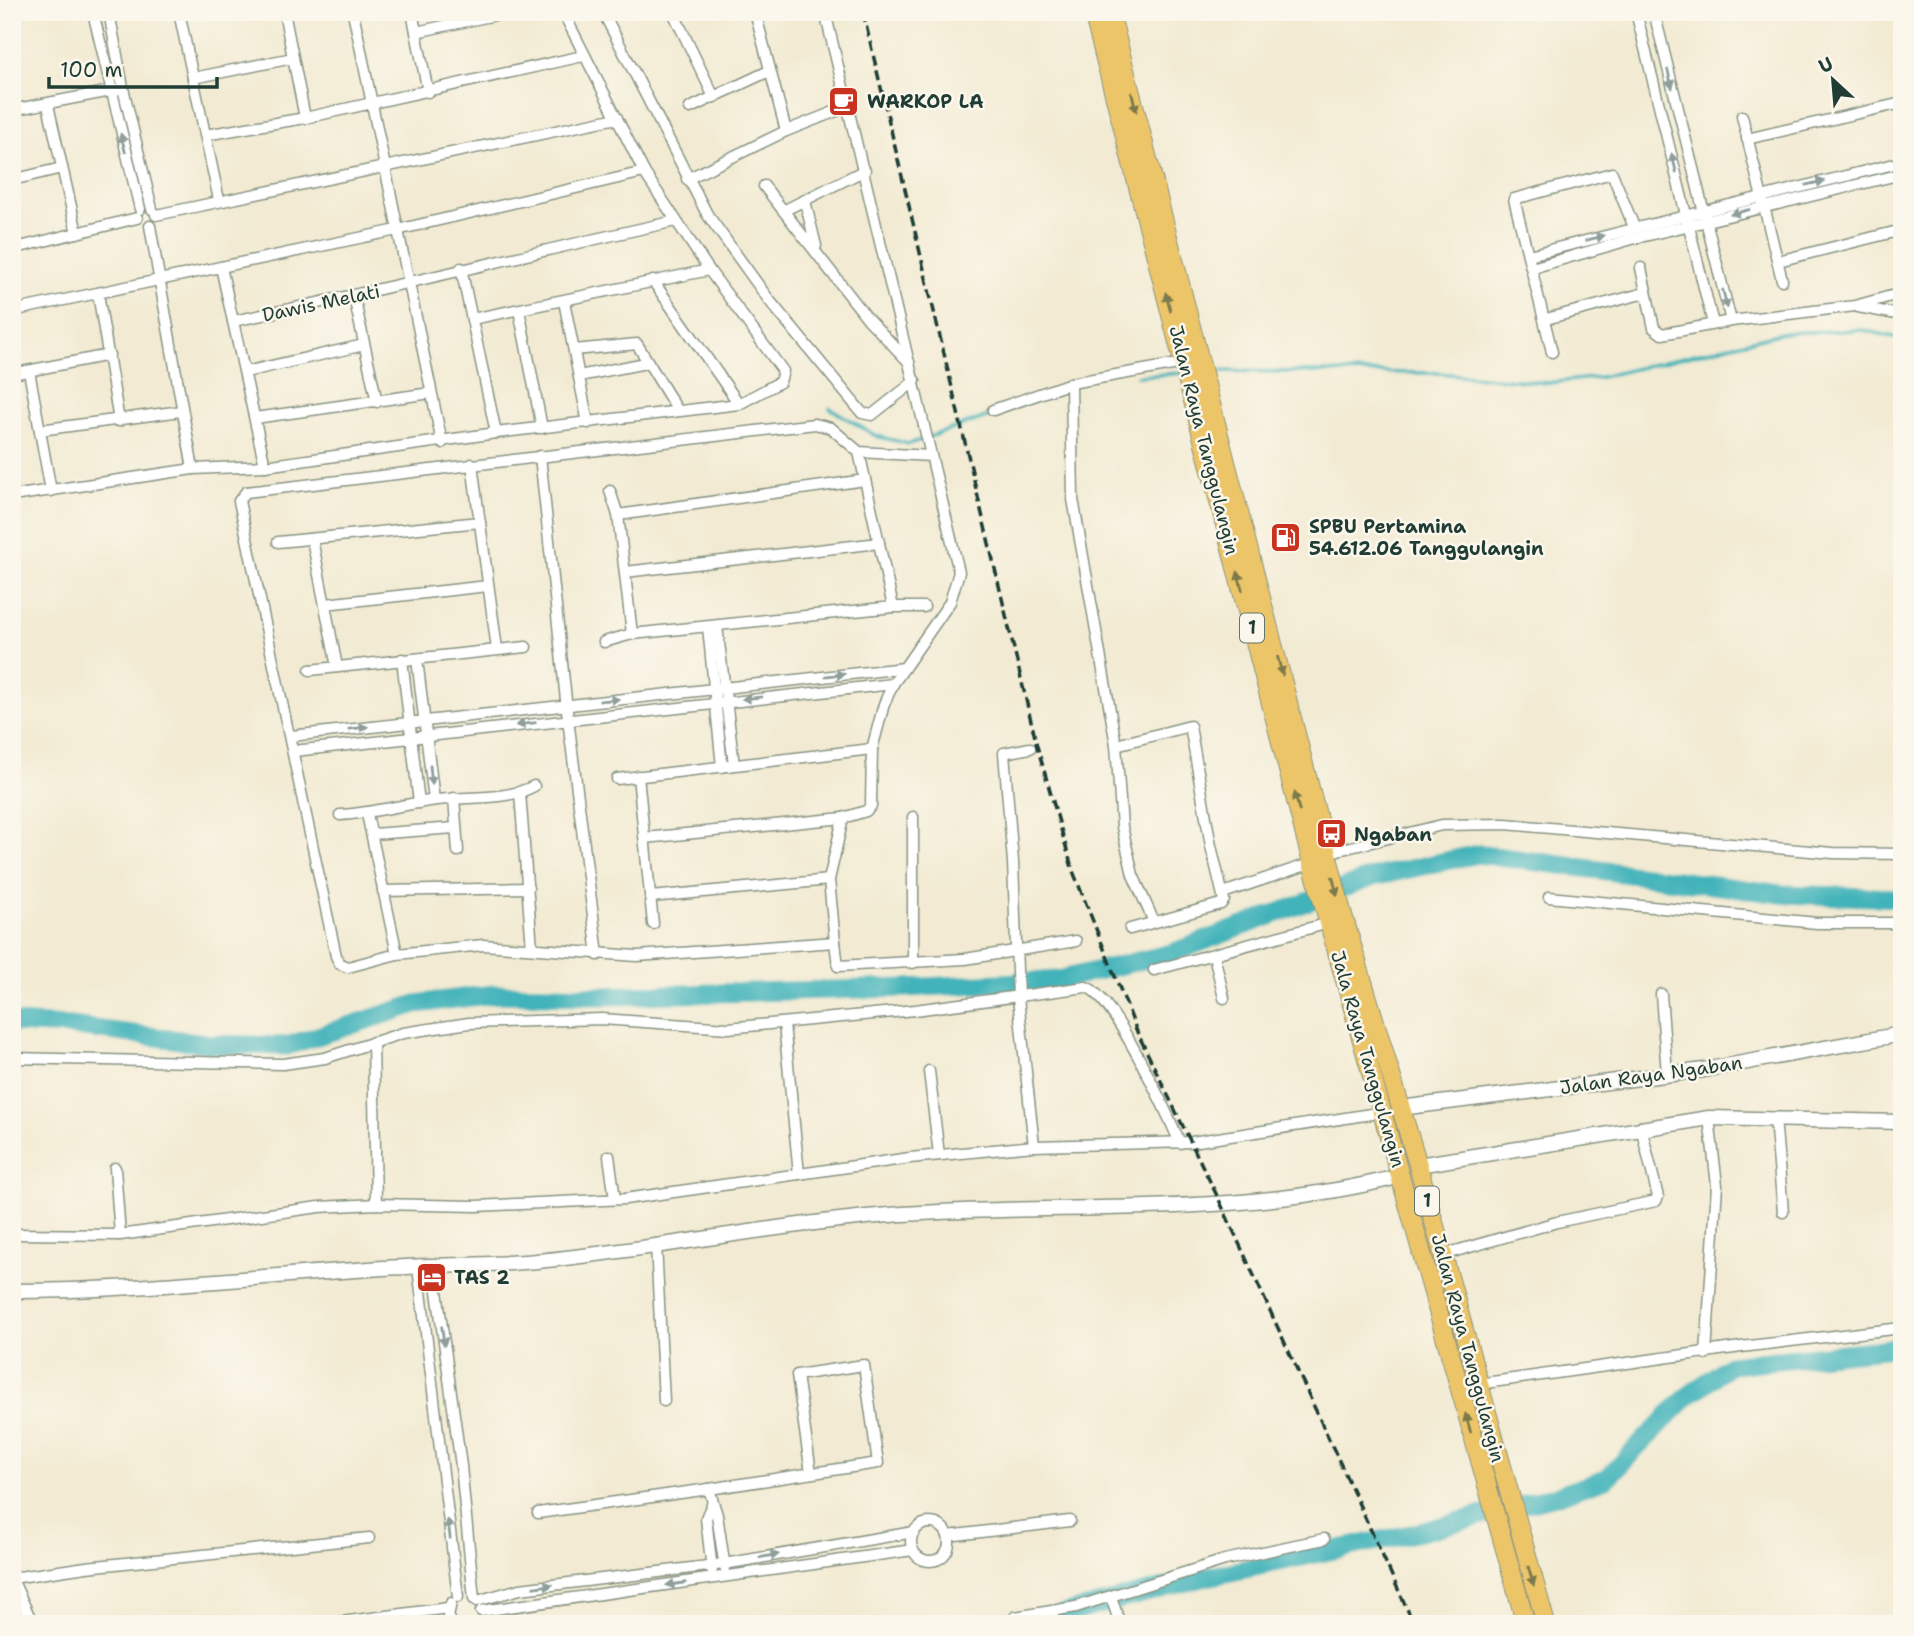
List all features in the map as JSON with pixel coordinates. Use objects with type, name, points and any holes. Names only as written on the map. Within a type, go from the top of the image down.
[{"type":"highway","name":"Jalan Raya Tanggulangin","points":[[1103,18],[1320,861]]},
{"type":"highway","name":"1","points":[[1320,861],[1332,916]]},
{"type":"highway","name":"Jala Raya Tanggulangin","points":[[1332,916],[1392,1110],[1401,1176],[1526,1624]]},
{"type":"highway","name":"Jalan Raya Tanggulangin","points":[[1392,1110],[1418,1165],[1546,1624]]},
{"type":"highway","points":[[1447,1346],[1466,1339]]},
{"type":"street","points":[[93,12],[140,224],[150,226]]},
{"type":"street","points":[[108,12],[123,88],[154,212],[150,226],[158,281],[193,469]]},
{"type":"street","points":[[178,12],[219,200]]},
{"type":"street","points":[[284,12],[305,118]]},
{"type":"street","points":[[353,12],[442,443]]},
{"type":"street","points":[[412,12],[428,92]]},
{"type":"street","points":[[416,32],[509,12]]},
{"type":"street","points":[[12,496],[193,469],[265,466],[442,443],[496,433],[738,404],[780,382],[783,371],[709,270],[644,172],[563,12]]},
{"type":"street","points":[[603,12],[707,215],[769,300],[862,414],[872,415],[915,381]]},
{"type":"street","points":[[673,12],[714,97]]},
{"type":"street","points":[[753,12],[786,131]]},
{"type":"street","points":[[645,838],[843,818],[866,811],[871,806],[872,749],[884,704],[893,684],[950,602],[959,572],[865,170],[825,12]]},
{"type":"street","points":[[1636,12],[1713,324]]},
{"type":"street","points":[[1654,12],[1731,321]]},
{"type":"street","points":[[205,135],[305,118],[583,56]]},
{"type":"street","points":[[193,78],[293,58]]},
{"type":"street","points":[[690,108],[769,71]]},
{"type":"street","points":[[12,110],[123,88]]},
{"type":"street","points":[[1747,139],[1902,103]]},
{"type":"street","points":[[48,105],[77,233]]},
{"type":"street","points":[[687,179],[786,131],[849,106]]},
{"type":"street","points":[[1742,116],[1782,280]]},
{"type":"street","points":[[12,249],[138,214],[219,200],[617,118]]},
{"type":"street","points":[[1532,268],[1688,219],[1902,162]]},
{"type":"street","points":[[12,180],[62,168]]},
{"type":"street","points":[[785,210],[865,170]]},
{"type":"street","points":[[12,311],[397,230],[644,172]]},
{"type":"street","points":[[1552,352],[1546,319],[1514,199],[1608,173],[1615,177],[1634,227]]},
{"type":"street","points":[[1762,201],[1902,174]]},
{"type":"street","points":[[764,186],[869,320],[909,362]]},
{"type":"street","points":[[805,201],[818,254]]},
{"type":"street","points":[[1529,255],[1634,227],[1688,219]]},
{"type":"street","name":"Dawis Melati","points":[[233,321],[354,297],[461,268],[676,221]]},
{"type":"street","points":[[1778,261],[1902,230]]},
{"type":"street","points":[[221,267],[265,466]]},
{"type":"street","points":[[461,268],[496,433]]},
{"type":"street","points":[[1641,268],[1654,328],[1662,334],[1731,321],[1856,306],[1902,293]]},
{"type":"street","points":[[472,320],[709,270]]},
{"type":"street","points":[[653,281],[738,404]]},
{"type":"street","points":[[99,293],[120,421]]},
{"type":"street","points":[[1546,319],[1645,293]]},
{"type":"street","points":[[354,297],[377,402]]},
{"type":"street","points":[[564,301],[589,423]]},
{"type":"street","points":[[1856,306],[1902,315]]},
{"type":"street","points":[[519,310],[542,428]]},
{"type":"street","points":[[574,350],[634,343],[678,411]]},
{"type":"street","points":[[245,372],[364,345]]},
{"type":"street","points":[[12,374],[108,355]]},
{"type":"street","points":[[579,376],[646,363]]},
{"type":"street","points":[[993,410],[1071,388],[1190,363]]},
{"type":"street","points":[[29,371],[51,491]]},
{"type":"street","points":[[1071,388],[1073,499],[1116,745],[1125,839],[1133,875],[1154,922]]},
{"type":"street","points":[[255,418],[431,393]]},
{"type":"street","points":[[40,430],[181,411]]},
{"type":"street","points":[[835,942],[637,956],[482,946],[397,954],[348,967],[340,964],[336,956],[239,501],[247,492],[815,424],[831,428],[859,452],[893,607]]},
{"type":"street","points":[[859,452],[931,451]]},
{"type":"street","points":[[540,456],[566,704],[598,955]]},
{"type":"street","points":[[472,464],[497,649]]},
{"type":"street","points":[[618,515],[865,480]]},
{"type":"street","points":[[610,491],[618,515],[632,634]]},
{"type":"street","points":[[278,542],[480,522]]},
{"type":"street","points":[[312,539],[337,667]]},
{"type":"street","points":[[625,572],[879,543]]},
{"type":"street","points":[[325,604],[488,586]]},
{"type":"street","points":[[604,642],[632,634],[893,607],[924,607]]},
{"type":"street","points":[[712,626],[728,766]]},
{"type":"street","points":[[310,670],[526,647]]},
{"type":"street","points":[[402,659],[419,803]]},
{"type":"street","points":[[417,659],[434,800]]},
{"type":"street","points":[[291,736],[904,668]]},
{"type":"street","points":[[294,751],[893,684]]},
{"type":"street","points":[[1116,745],[1190,726],[1211,846],[1223,892],[1221,904],[1130,929]]},
{"type":"street","points":[[1030,748],[1003,753],[1013,862],[1015,956],[1034,1146]]},
{"type":"street","points":[[617,779],[872,749]]},
{"type":"street","points":[[638,776],[653,924]]},
{"type":"street","points":[[340,815],[367,814],[434,800],[520,793],[534,786]]},
{"type":"street","points":[[520,793],[532,948]]},
{"type":"street","points":[[454,798],[458,851]]},
{"type":"street","points":[[367,814],[397,954]]},
{"type":"street","points":[[913,817],[913,963]]},
{"type":"street","points":[[843,818],[829,880],[838,966],[1015,956],[1076,941]]},
{"type":"street","points":[[1223,892],[1442,825],[1505,824],[1833,853],[1902,854]]},
{"type":"street","points":[[372,834],[455,828]]},
{"type":"street","points":[[651,897],[829,880]]},
{"type":"street","points":[[383,891],[528,888]]},
{"type":"street","points":[[1549,897],[1817,923],[1902,923]]},
{"type":"street","points":[[1154,970],[1214,955],[1332,916]]},
{"type":"street","points":[[1214,955],[1224,998]]},
{"type":"street","points":[[12,1058],[283,1064],[325,1058],[404,1033],[469,1023],[602,1019],[714,1028],[784,1024],[1018,993],[1086,987],[1098,992],[1157,1092],[1180,1143]]},
{"type":"street","points":[[1661,994],[1667,1074]]},
{"type":"street","points":[[784,1024],[799,1174]]},
{"type":"street","name":"Jalan Raya Ngaban","points":[[1392,1110],[1667,1074],[1902,1034]]},
{"type":"street","points":[[373,1042],[376,1203]]},
{"type":"street","points":[[929,1071],[939,1155]]},
{"type":"street","points":[[12,1234],[120,1235],[319,1207],[376,1203],[476,1206],[615,1199],[939,1155],[1034,1146],[1180,1143],[1392,1110]]},
{"type":"street","points":[[1418,1165],[1709,1118],[1902,1122]]},
{"type":"street","points":[[1706,1354],[1717,1185],[1709,1118]]},
{"type":"street","points":[[1775,1118],[1783,1212]]},
{"type":"street","points":[[1442,1255],[1557,1222],[1656,1201],[1658,1197],[1641,1127]]},
{"type":"street","points":[[609,1156],[615,1199]]},
{"type":"street","points":[[116,1168],[120,1235]]},
{"type":"street","points":[[12,1291],[139,1286],[540,1261],[810,1222],[920,1213],[1174,1209],[1348,1188],[1401,1176]]},
{"type":"street","points":[[656,1244],[664,1401]]},
{"type":"street","points":[[326,1624],[448,1608],[458,1597],[418,1267]]},
{"type":"street","points":[[434,1269],[461,1466],[477,1604],[476,1624]]},
{"type":"street","points":[[1478,1384],[1902,1328]]},
{"type":"street","points":[[538,1513],[709,1489],[878,1463],[864,1365],[797,1375],[811,1473]]},
{"type":"street","points":[[443,1469],[461,1466]]},
{"type":"street","points":[[709,1489],[717,1515],[727,1577]]},
{"type":"street","points":[[712,1504],[706,1518],[714,1579]]},
{"type":"street","points":[[948,1536],[1070,1521]]},
{"type":"street","points":[[477,1604],[520,1589],[724,1564],[914,1532],[928,1523],[937,1524],[948,1536],[949,1545],[937,1559],[919,1557],[913,1550],[914,1532]]},
{"type":"street","points":[[33,1624],[13,1582],[86,1567],[369,1538]]},
{"type":"street","points":[[1015,1617],[1111,1599],[1225,1560],[1324,1539]]},
{"type":"street","points":[[828,1546],[830,1562]]},
{"type":"street","points":[[458,1597],[477,1604],[714,1579],[913,1550]]},
{"type":"street","points":[[1111,1599],[1120,1623]]},
{"type":"street","points":[[12,1603],[22,1624]]},
{"type":"street","points":[[448,1608],[452,1624]]},
{"type":"waterway","points":[[1207,371],[1438,373],[1548,383],[1601,377],[1782,333],[1863,330],[1902,339]]},
{"type":"waterway","points":[[1137,376],[1182,373]]},
{"type":"waterway","points":[[830,408],[876,436],[909,444],[1035,400]]},
{"type":"waterway","points":[[12,1023],[70,1026],[211,1044],[287,1046],[416,1004],[494,994],[602,996],[905,988],[1058,980],[1172,953],[1373,877],[1478,854],[1781,894],[1902,898]]},
{"type":"waterway","points":[[1026,1624],[1202,1578],[1420,1532],[1558,1495],[1606,1479],[1688,1396],[1730,1365],[1902,1347]]},
{"type":"railway","points":[[863,12],[1037,746],[1073,871],[1138,1034],[1221,1204],[1414,1624]]},
{"type":"place","name":"WARKOP LA","points":[[844,101]]},
{"type":"place","name":"SPBU Pertamina 54.612.06 Tanggulangin","points":[[1286,537]]},
{"type":"place","name":"Ngaban","points":[[1331,834]]},
{"type":"place","name":"TAS 2","points":[[431,1277]]}]
